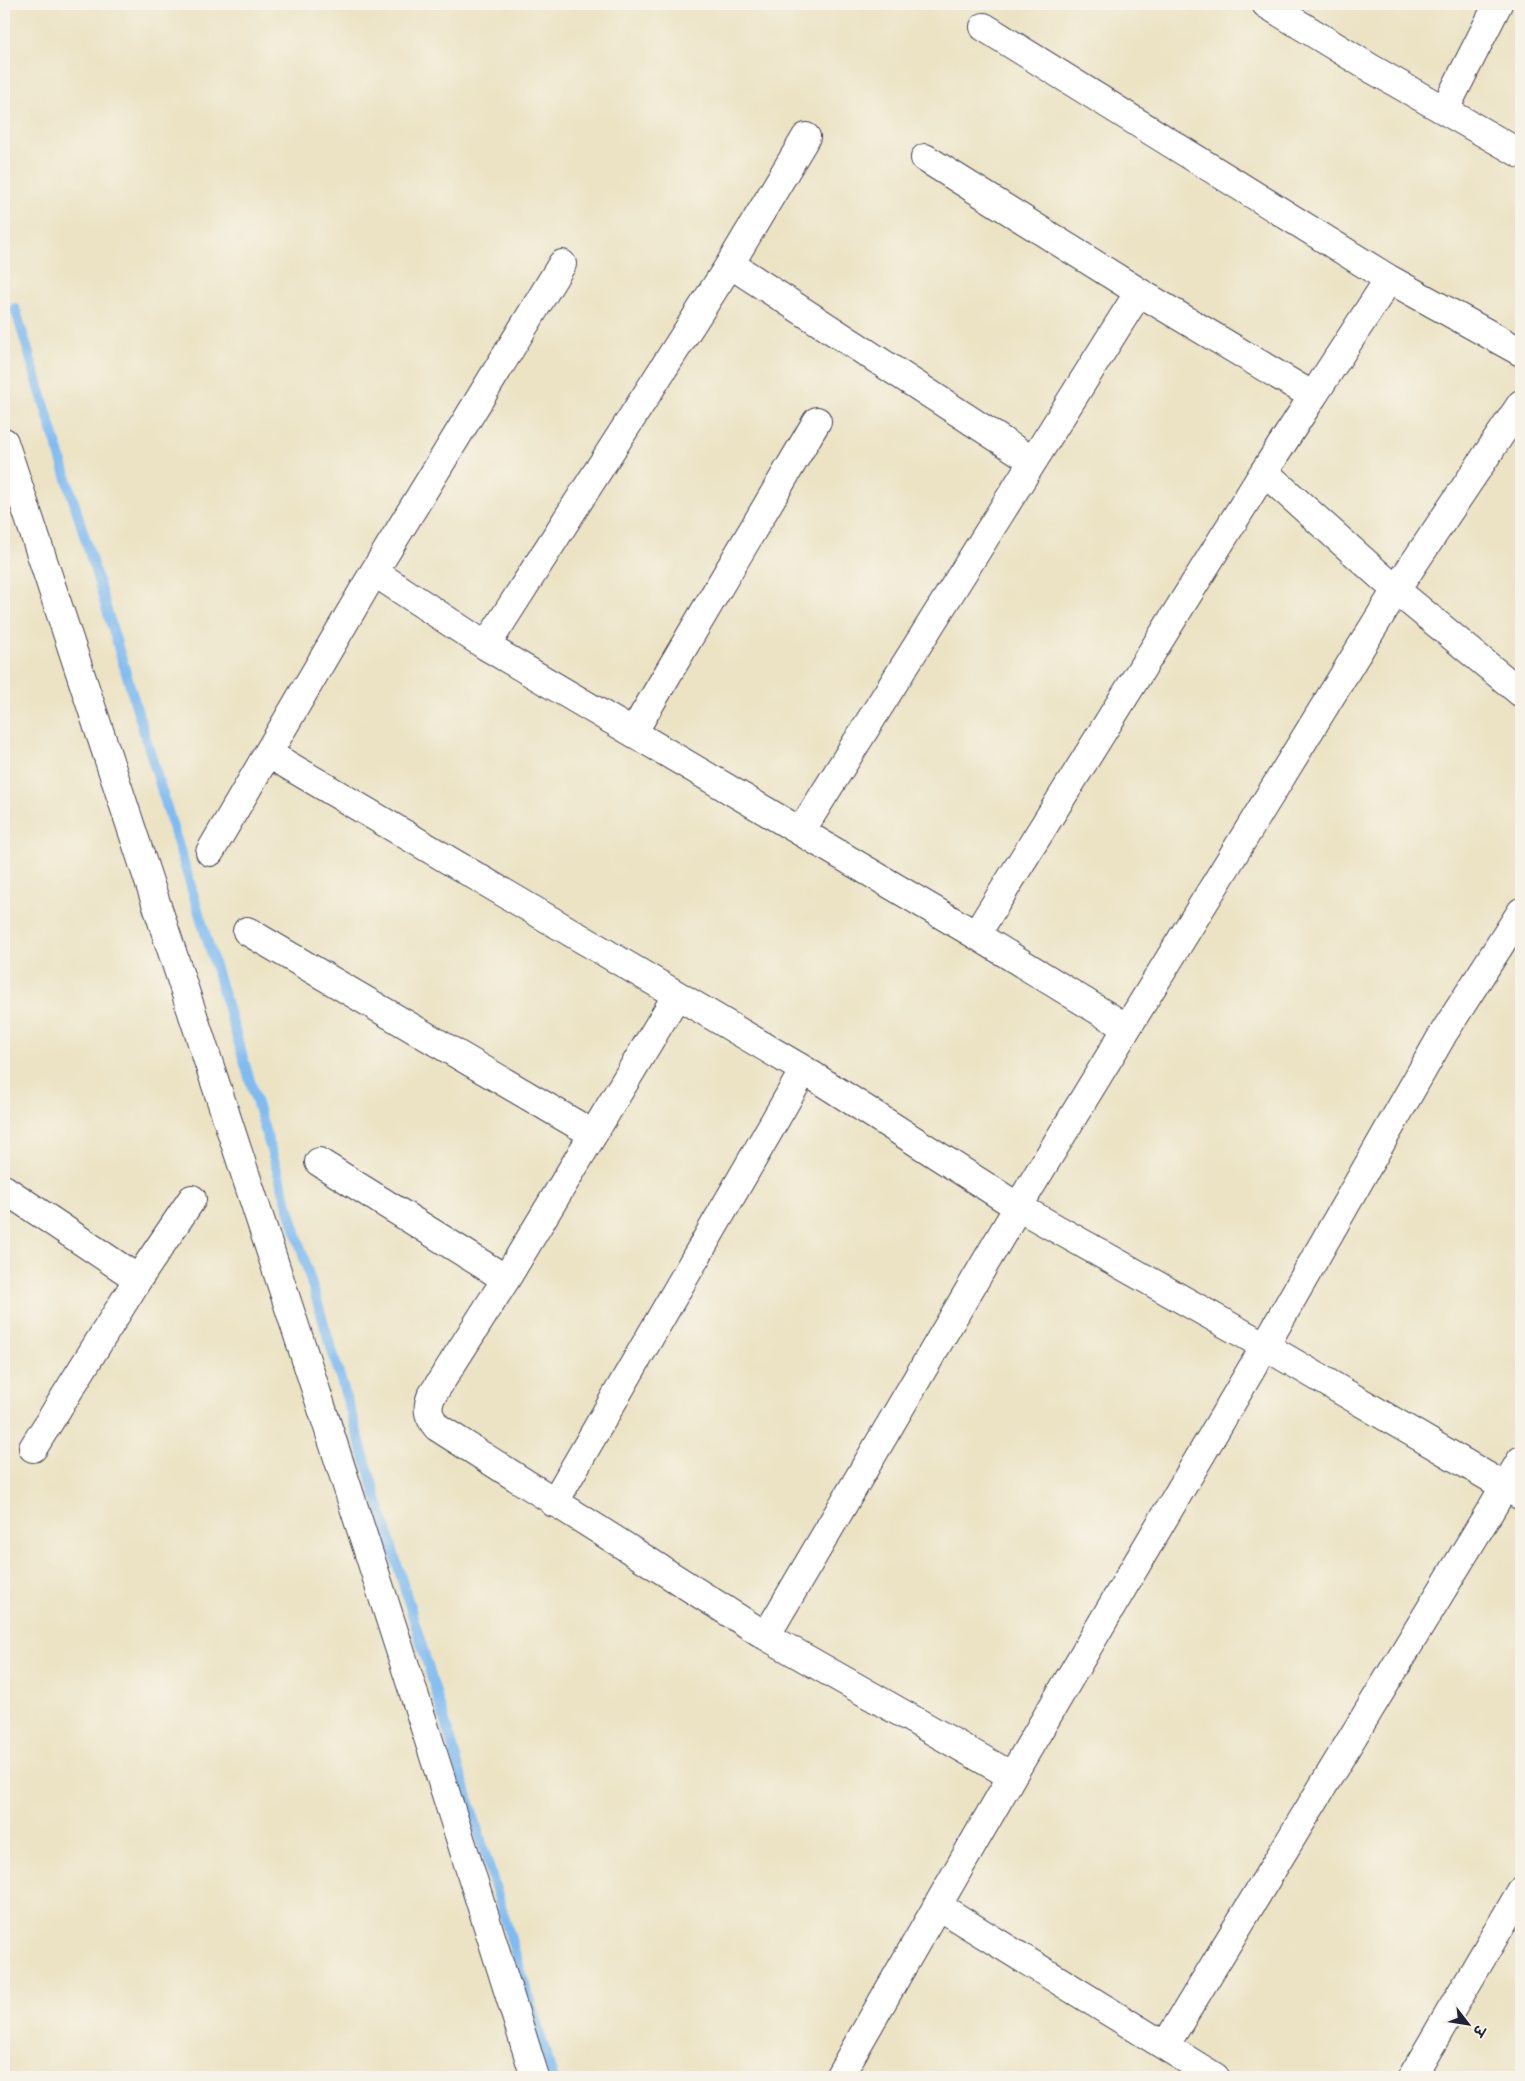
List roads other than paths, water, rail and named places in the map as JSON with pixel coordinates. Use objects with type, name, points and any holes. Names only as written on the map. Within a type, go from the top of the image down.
[{"type":"street","points":[[1266,4],[1372,69],[1521,154]]},
{"type":"street","points":[[1445,109],[1498,4]]},
{"type":"street","points":[[984,27],[1388,279],[1521,352]]},
{"type":"street","points":[[486,646],[730,264],[806,137]]},
{"type":"street","points":[[925,158],[1139,292],[1312,396]]},
{"type":"street","points":[[210,852],[374,572],[562,264]]},
{"type":"street","points":[[730,264],[1034,461]]},
{"type":"street","points":[[976,935],[1264,472],[1388,279]]},
{"type":"street","points":[[801,831],[1139,292]]},
{"type":"street","points":[[766,1636],[1018,1207],[1126,1028],[1396,590],[1521,404]]},
{"type":"street","points":[[634,731],[817,421]]},
{"type":"street","points":[[4,442],[420,1711],[535,2077]]},
{"type":"street","points":[[1264,472],[1396,590],[1521,693]]},
{"type":"street","points":[[374,572],[486,646],[634,731],[976,935],[1126,1028]]},
{"type":"street","points":[[269,754],[804,1070],[1018,1207],[1264,1346],[1513,1491]]},
{"type":"street","points":[[839,2077],[1443,1034],[1521,912]]},
{"type":"street","points":[[247,931],[593,1134]]},
{"type":"street","points":[[676,995],[506,1279],[430,1397],[427,1407],[430,1418],[437,1427],[554,1503],[766,1636],[1012,1776]]},
{"type":"street","points":[[554,1503],[804,1070]]},
{"type":"street","points":[[319,1162],[506,1279]]},
{"type":"street","points":[[4,1191],[138,1279]]},
{"type":"street","points":[[33,1448],[138,1279],[192,1199]]},
{"type":"street","points":[[1165,2046],[1513,1491],[1521,1460]]},
{"type":"street","points":[[1412,2077],[1521,1891]]},
{"type":"street","points":[[938,1906],[1215,2077]]},
{"type":"waterway","points":[[15,308],[553,2077]]}]
